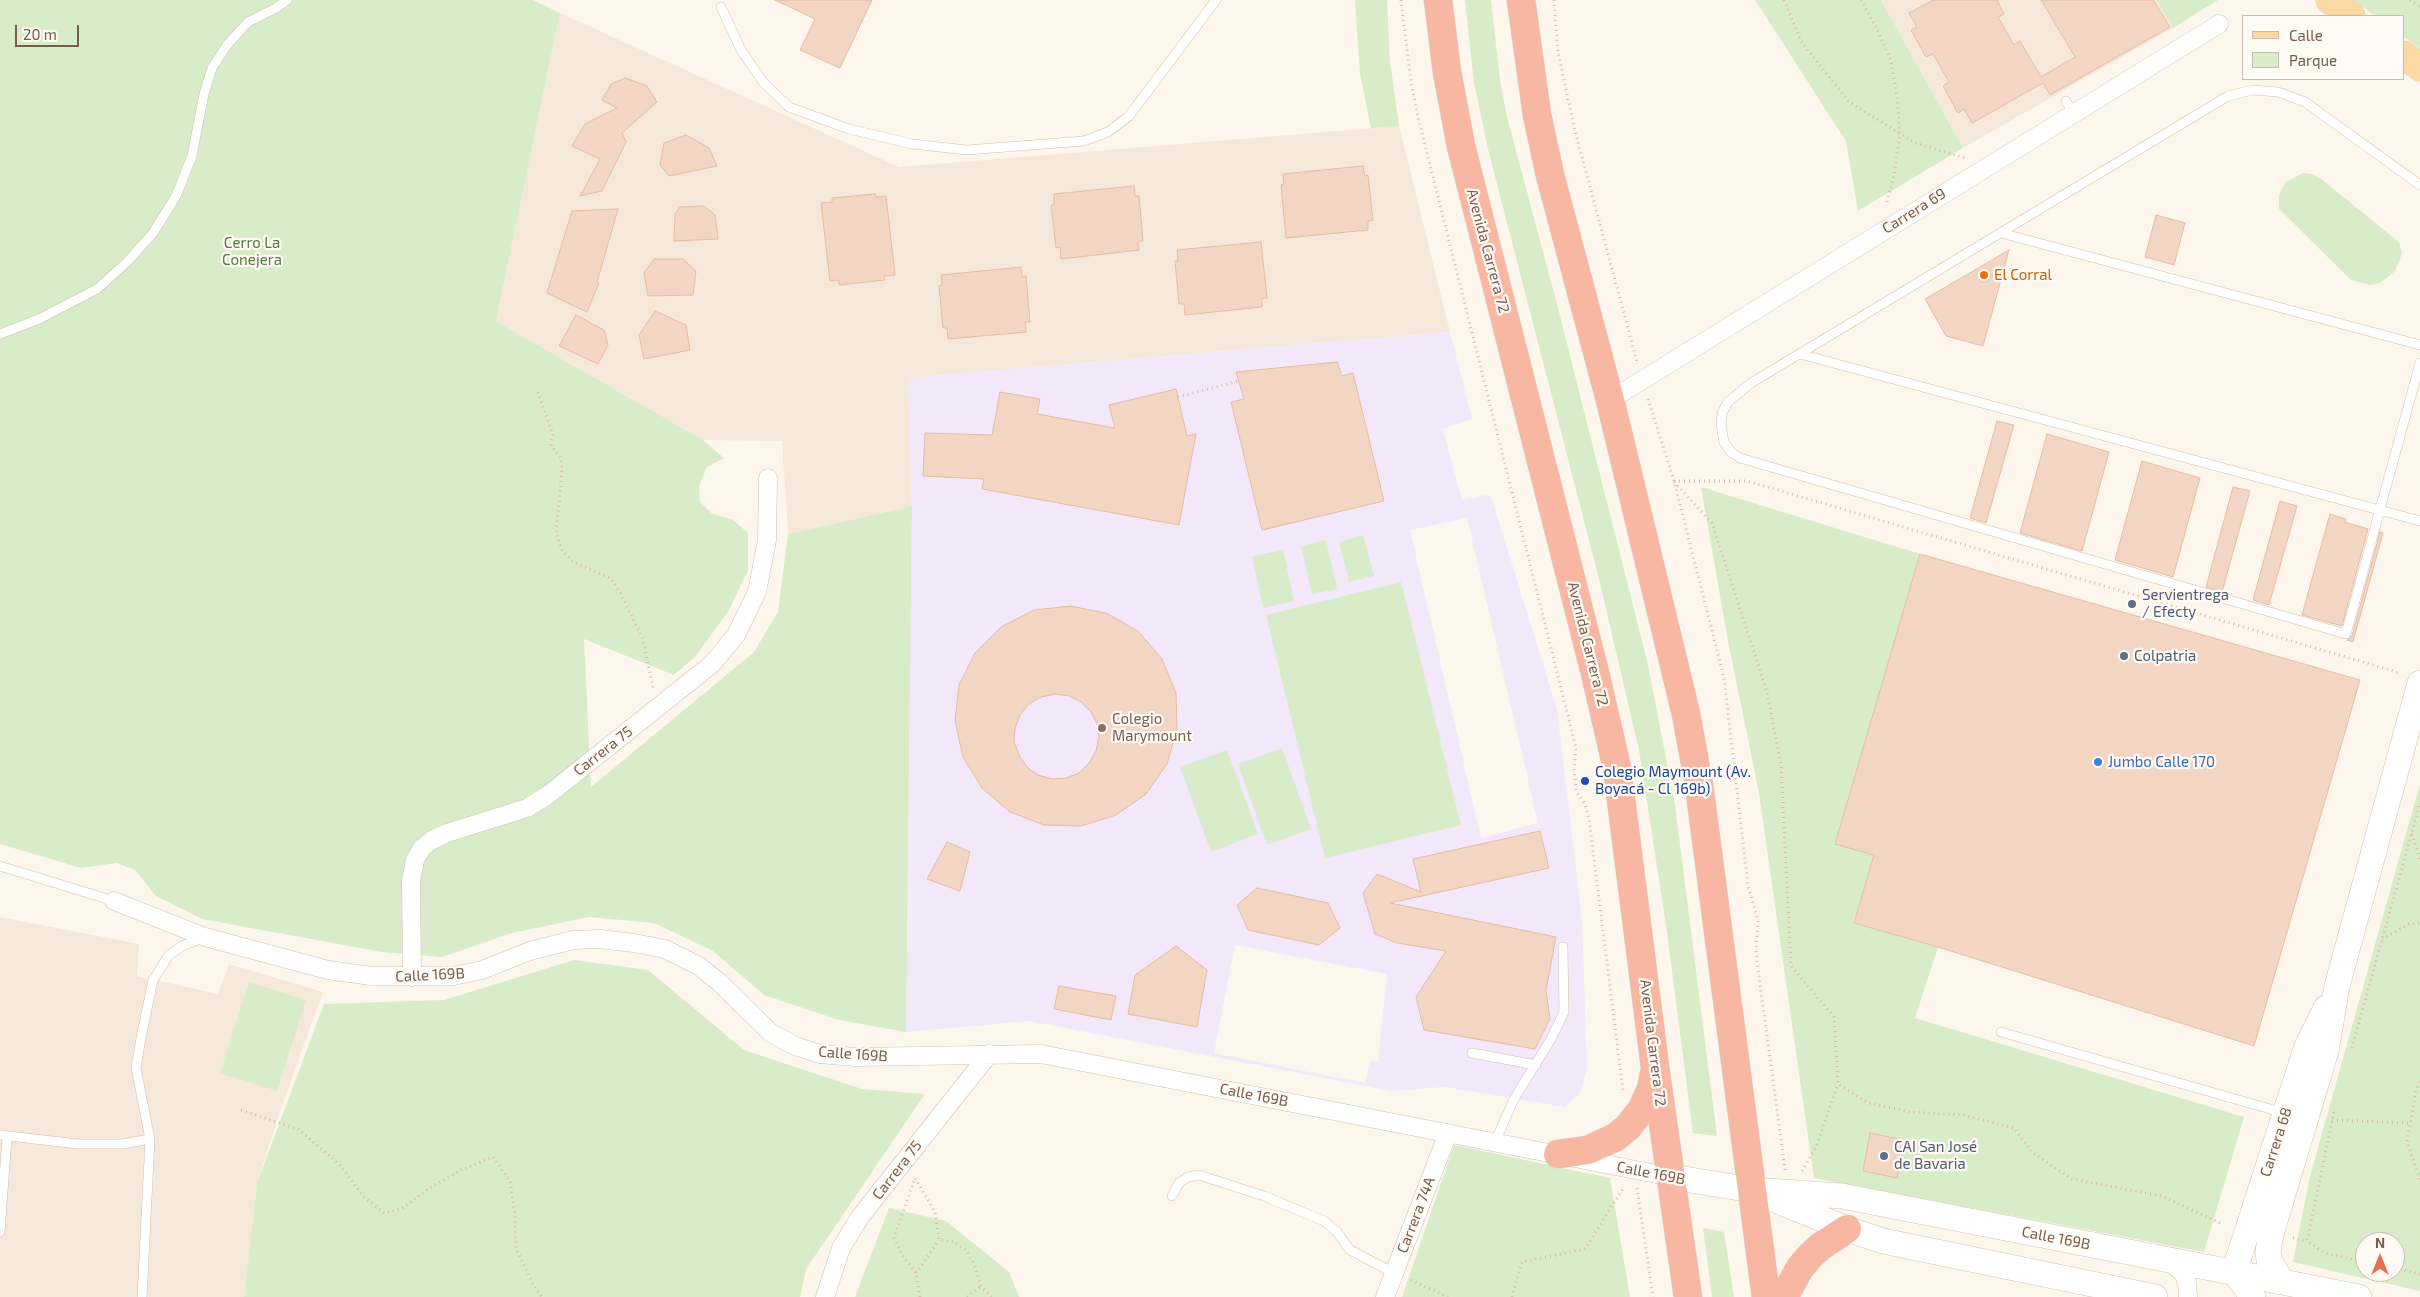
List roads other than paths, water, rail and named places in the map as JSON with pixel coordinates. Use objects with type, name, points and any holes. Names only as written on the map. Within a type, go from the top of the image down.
[{"type":"highway","name":"Avenida Carrera 72","points":[[1438,0],[1446,72],[1461,146],[1598,681],[1617,768],[1655,1067],[1688,1297]]},
{"type":"highway","points":[[1521,0],[1535,105],[1550,175],[1610,400],[1688,723],[1700,794],[1766,1297]]},
{"type":"highway","points":[[1558,1154],[1588,1150],[1603,1144],[1628,1127],[1645,1103],[1651,1089],[1655,1067]]},
{"type":"highway","points":[[1784,1297],[1800,1268],[1810,1256],[1821,1246],[1847,1229]]},
{"type":"main road","points":[[2330,0],[2351,15]]},
{"type":"main road","points":[[2405,56],[2420,67]]},
{"type":"main road","name":"Carrera 68","points":[[2282,1282],[2270,1260],[2268,1252],[2271,1234],[2326,1051],[2337,986],[2410,678]]},
{"type":"main road","name":"Carrera 68","points":[[2234,1272],[2307,1046],[2337,986]]},
{"type":"main road","name":"Calle 169B","points":[[1672,1177],[1752,1190],[1842,1196],[2358,1297]]},
{"type":"main road","name":"Calle 169B","points":[[1752,1190],[1847,1229],[1883,1241],[2155,1297]]},
{"type":"main road","points":[[2234,1272],[2252,1297]]},
{"type":"street","name":"Carrera 69","points":[[1610,400],[2070,107],[2219,24]]},
{"type":"street","name":"Carrera 75","points":[[412,977],[411,880],[415,860],[422,848],[432,840],[447,833],[521,810],[548,795],[712,664],[736,635],[757,592],[767,540],[768,478]]},
{"type":"street","name":"Calle 169B","points":[[114,901],[205,937],[328,970],[371,976],[454,976],[482,970],[530,951],[573,940],[600,939],[634,943],[666,949],[699,966],[720,983],[772,1033],[795,1046],[820,1054],[855,1057],[1041,1054],[1672,1177]]},
{"type":"street","name":"Carrera 75","points":[[825,1297],[841,1248],[860,1217],[989,1054]]},
{"type":"street","name":"Carrera 74A","points":[[1385,1297],[1448,1133]]},
{"type":"street","points":[[2167,1259],[2182,1273],[2187,1283],[2188,1297]]},
{"type":"lane","points":[[0,334],[39,319],[97,289],[127,262],[153,233],[176,196],[192,156],[204,94],[212,68],[227,44],[248,22],[276,8],[287,0]]},
{"type":"lane","points":[[722,7],[741,50],[763,82],[789,107],[849,129],[912,144],[967,150],[1084,141],[1108,132],[1129,116],[1216,0]]},
{"type":"lane","points":[[2420,184],[2305,102],[2278,92],[2253,90],[2228,96],[1751,383],[1728,402],[1722,413],[1721,424],[1724,442],[1732,453],[1740,458],[2346,634],[2420,362]]},
{"type":"lane","points":[[2000,233],[2420,346]]},
{"type":"lane","points":[[1800,354],[2420,521]]},
{"type":"lane","name":"Calle 169B","points":[[0,866],[114,901]]},
{"type":"lane","points":[[142,1297],[150,1139],[136,1068],[153,980],[169,955],[182,946],[205,937]]},
{"type":"lane","points":[[1496,1142],[1514,1098],[1536,1065],[1564,1012],[1563,947]]},
{"type":"lane","points":[[2001,1032],[2285,1114]]},
{"type":"lane","points":[[1472,1053],[1536,1065]]},
{"type":"lane","points":[[0,1232],[3,1136],[87,1144],[122,1144],[150,1139]]},
{"type":"lane","points":[[1172,1196],[1179,1183],[1188,1177],[1200,1175],[1264,1196],[1324,1221],[1337,1232],[1350,1250],[1394,1272]]},
{"type":"place","name":"El Corral","points":[[1984,275]]},
{"type":"place","name":"Servientrega / Efecty","points":[[2132,604]]},
{"type":"place","name":"Colpatria","points":[[2124,656]]},
{"type":"place","name":"Colegio Marymount","points":[[1102,728]]},
{"type":"place","name":"Jumbo Calle 170","points":[[2098,762]]},
{"type":"place","name":"Colegio Maymount (Av. Boyacá - Cl 169b)","points":[[1585,781]]},
{"type":"place","name":"CAI San José de Bavaria","points":[[1884,1156]]},
{"type":"park label","name":"Cerro La Conejera","points":[[252,252]]}]
